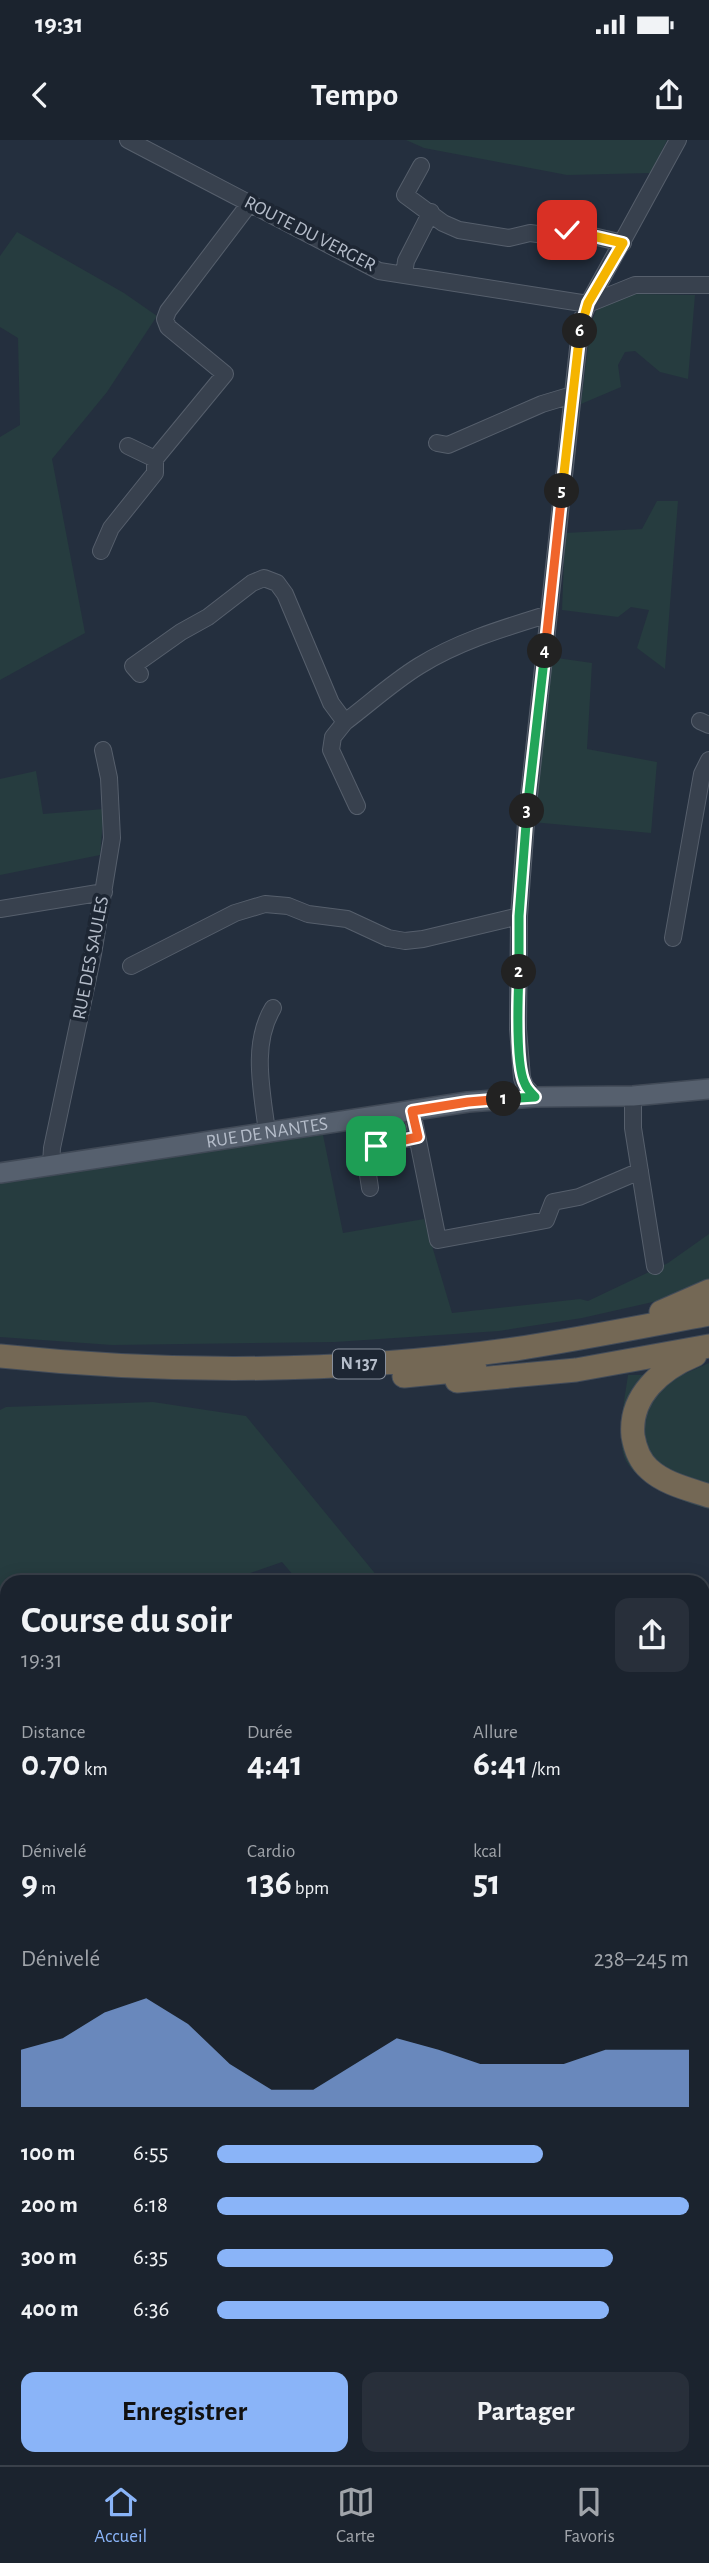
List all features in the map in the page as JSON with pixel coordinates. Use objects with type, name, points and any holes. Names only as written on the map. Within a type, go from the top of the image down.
[{"type":"highway","points":[[554,1343],[568,1332],[670,1310],[709,1291]]},
{"type":"highway","name":"N 137","points":[[0,1356],[140,1367],[281,1367],[407,1361],[554,1343],[709,1314]]},
{"type":"highway","name":"N 137","points":[[0,1371],[97,1380],[197,1384],[324,1381],[438,1374],[556,1358],[709,1330]]},
{"type":"highway","points":[[438,1374],[456,1381],[523,1376],[576,1370],[709,1346]]},
{"type":"highway","points":[[709,1352],[693,1356],[664,1373],[640,1398],[632,1420],[634,1444],[651,1472],[709,1496]]},
{"type":"main road","name":"RUE DE NANTES","points":[[0,1173],[468,1102],[535,1097],[633,1096],[709,1089]]},
{"type":"street","name":"ROUTE DU VERGER","points":[[128,140],[379,271],[588,303]]},
{"type":"street","points":[[535,1097],[522,1078],[518,1028],[519,916],[526,823],[572,395],[583,316],[678,140]]},
{"type":"street","points":[[421,166],[405,195],[443,223],[459,230],[509,238],[530,233],[552,236],[567,230],[623,243]]},
{"type":"street","points":[[101,551],[111,528],[155,473],[155,458],[225,374],[168,327],[165,319],[168,311],[250,204]]},
{"type":"street","points":[[404,274],[407,261],[431,212]]},
{"type":"street","points":[[611,264],[616,275],[635,285]]},
{"type":"street","points":[[588,303],[635,285],[709,285]]},
{"type":"street","points":[[437,443],[448,444],[542,404],[572,395]]},
{"type":"street","points":[[128,446],[155,458]]},
{"type":"street","points":[[140,674],[133,666],[181,632],[201,622],[252,583],[264,578],[277,583],[285,594],[331,702],[345,722]]},
{"type":"street","points":[[357,806],[331,750],[333,737],[345,722],[417,667],[452,648],[488,633],[549,614]]},
{"type":"street","name":"RUE DES SAULES","points":[[51,1164],[51,1148],[93,954],[112,838],[109,778],[103,750]]},
{"type":"street","points":[[673,938],[702,774],[709,760]]},
{"type":"street","points":[[0,909],[104,892]]},
{"type":"street","points":[[131,966],[235,913],[265,904],[288,906],[308,914],[347,919],[388,939],[405,941],[519,916]]},
{"type":"street","points":[[267,1132],[259,1062],[263,1024],[273,1008]]},
{"type":"street","points":[[633,1096],[633,1128],[654,1266]]},
{"type":"street","points":[[412,1111],[439,1240],[546,1220],[553,1202],[579,1197],[640,1171]]},
{"type":"street","points":[[370,1188],[367,1157],[370,1151],[376,1146],[418,1137]]},
{"type":"green space","points":[[406,140],[667,140],[651,173],[567,175],[424,148]]},
{"type":"green space","points":[[17,232],[124,293],[157,316],[107,392],[52,459],[85,633],[0,680],[0,437],[20,425],[18,338],[0,327],[0,256]]},
{"type":"green space","points":[[635,294],[695,295],[688,379],[660,372],[635,351],[625,352],[618,365],[621,387],[581,404],[591,323],[598,306]]},
{"type":"green space","points":[[657,501],[678,501],[665,669],[637,648],[649,610],[631,607],[618,617],[562,610],[565,533],[642,529]]},
{"type":"green space","points":[[550,657],[592,663],[587,749],[657,762],[651,833],[532,822]]},
{"type":"green space","points":[[36,771],[43,814],[104,809],[100,855],[0,875],[0,779]]},
{"type":"green space","points":[[323,1135],[343,1233],[424,1219],[452,1313],[580,1299],[588,1301],[668,1263],[709,1234],[709,1304],[666,1299],[582,1318],[499,1331],[335,1342],[112,1345],[0,1337],[0,1183],[69,1169]]},
{"type":"green space","points":[[709,1363],[709,1509],[674,1497],[637,1474],[624,1456],[621,1438],[628,1375],[682,1375]]},
{"type":"green space","points":[[153,1402],[246,1416],[376,1575],[293,1575],[282,1562],[245,1575],[0,1575],[0,1410],[6,1407]]},
{"type":"route","points":[[376,1146],[418,1137],[412,1111],[468,1102],[535,1097],[522,1078],[518,1028],[519,916],[526,823],[572,395],[583,316],[623,243],[567,230]]}]
